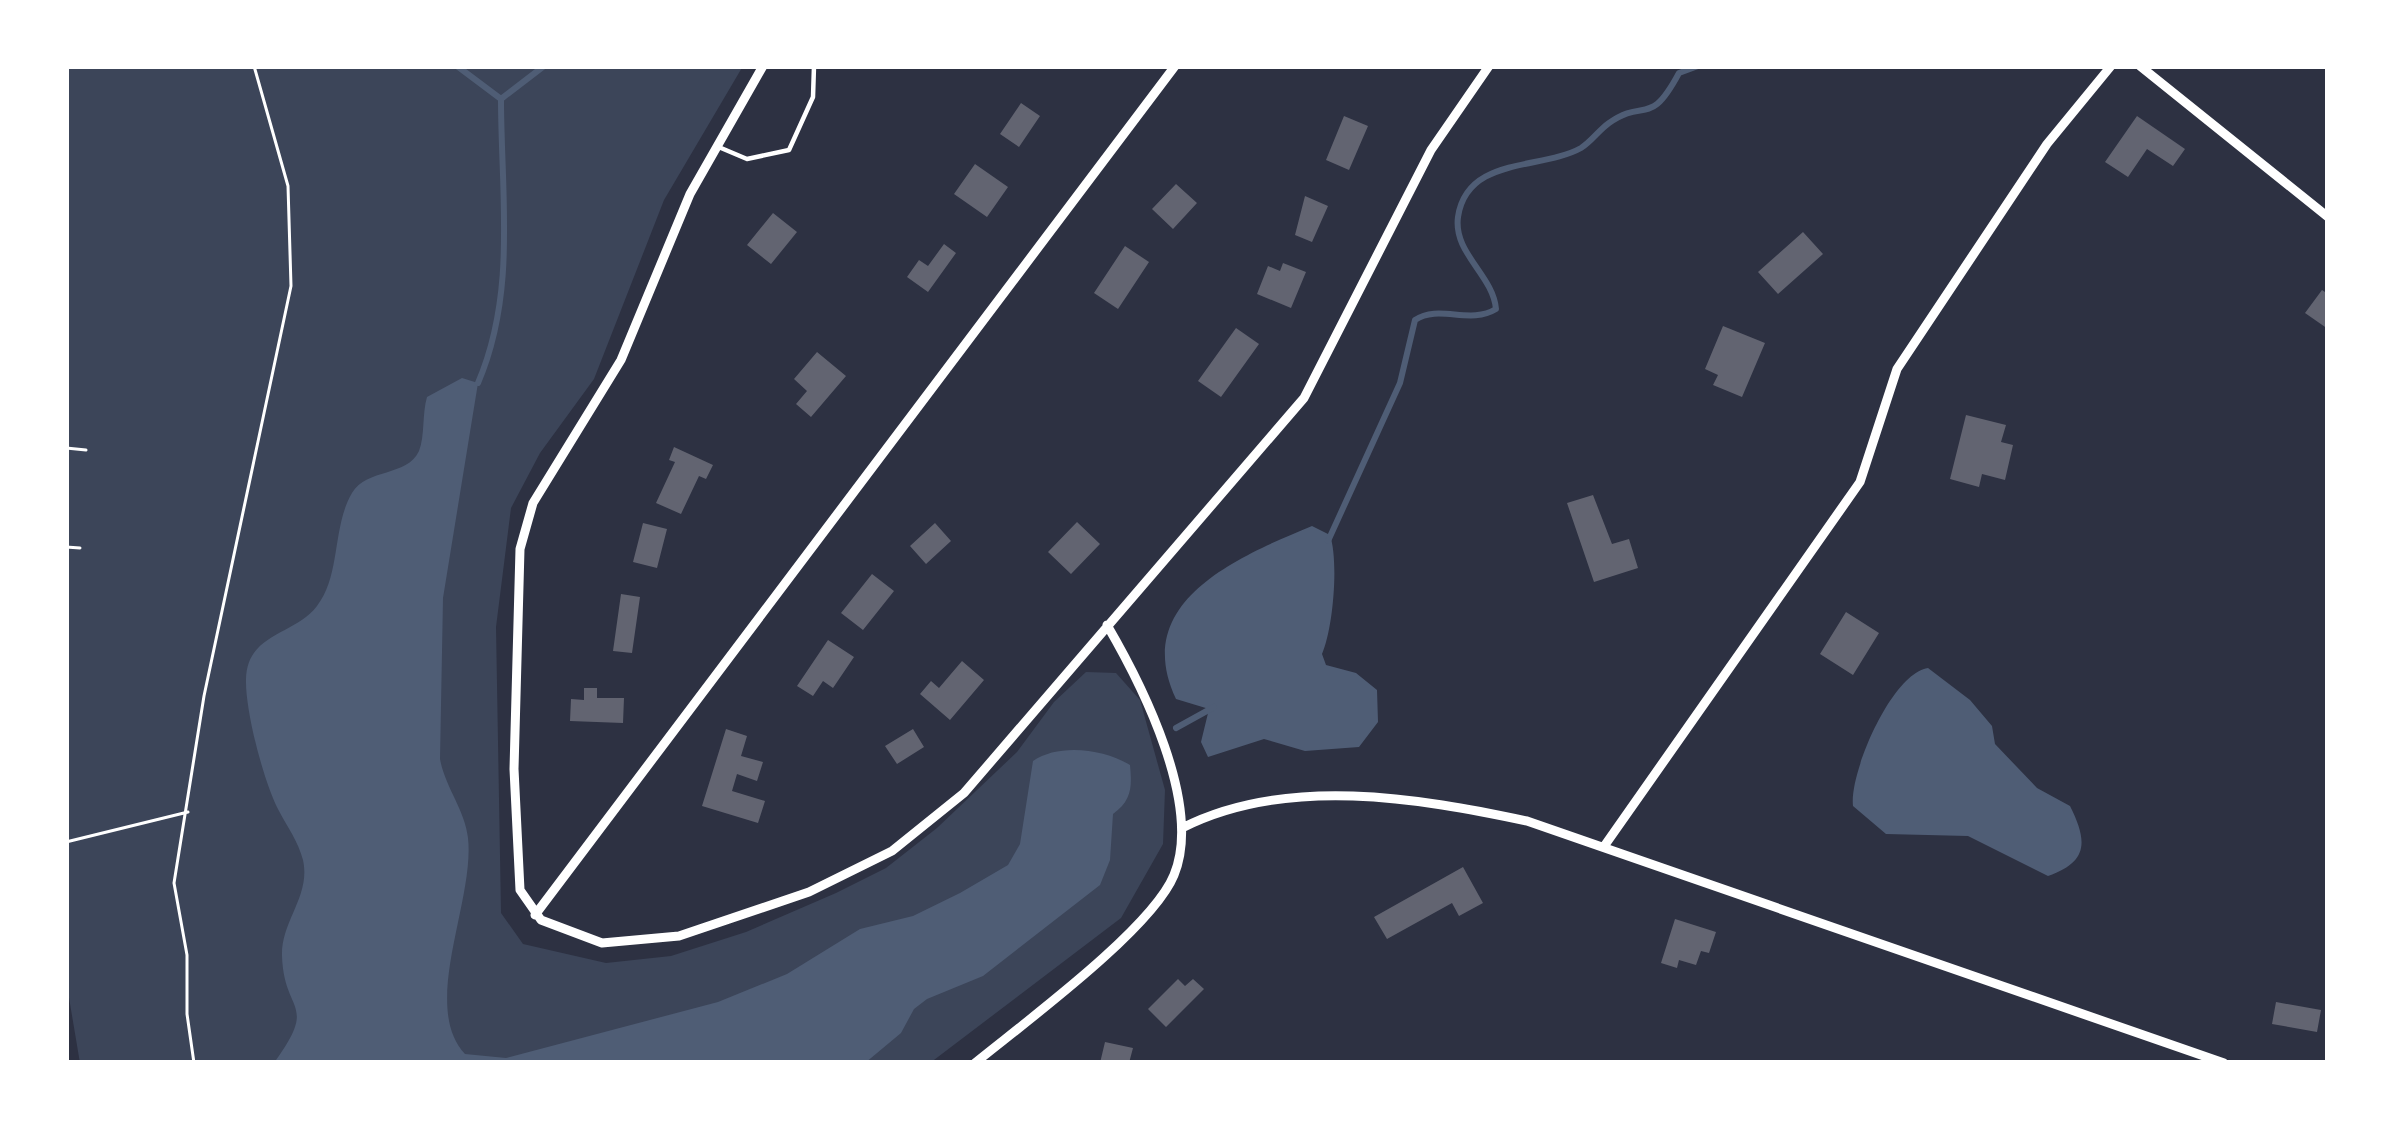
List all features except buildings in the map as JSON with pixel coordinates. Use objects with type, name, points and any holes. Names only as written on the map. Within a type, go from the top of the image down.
[{"type":"street","points":[[763,66],[716,146],[663,254],[621,361],[544,482],[525,526],[514,806],[520,890],[535,915],[577,938],[654,942],[852,874],[892,851],[964,793],[1304,398],[1431,150],[1489,66]]},
{"type":"street","points":[[535,915],[1175,66]]},
{"type":"street","points":[[1605,845],[1860,482],[1898,370],[2047,144],[2110,66]]},
{"type":"street","points":[[2140,66],[2328,218]]},
{"type":"street","points":[[975,1063],[1149,912],[1175,874],[1182,828],[1161,740],[1138,680],[1107,625]]},
{"type":"street","points":[[1182,828],[1264,803],[1354,798],[1463,808],[1605,845],[2224,1063]]},
{"type":"lane","points":[[716,146],[747,159],[789,150],[813,98],[814,66]]},
{"type":"path","points":[[194,1063],[187,1014],[188,955],[174,883],[190,812],[204,696],[291,286],[288,186],[254,66]]},
{"type":"path","points":[[66,448],[86,450]]},
{"type":"path","points":[[66,547],[80,548]]},
{"type":"path","points":[[66,842],[190,812]]},
{"type":"shaded area","points":[[66,66],[743,66],[664,200],[594,379],[540,453],[511,508],[496,627],[501,913],[523,944],[606,963],[671,956],[746,932],[886,868],[937,828],[1017,752],[1054,702],[1086,672],[1116,673],[1140,700],[1165,790],[1163,844],[1121,918],[930,1063],[80,1063],[66,980]]},
{"type":"shaded area","points":[[462,378],[478,383],[443,598],[440,759],[468,838],[447,1009],[452,1034],[465,1054],[506,1058],[718,1002],[787,974],[860,929],[913,916],[960,893],[1008,865],[1020,844],[1033,761],[1055,752],[1095,752],[1130,765],[1129,792],[1113,814],[1110,860],[1100,885],[983,976],[927,999],[914,1009],[901,1033],[865,1063],[274,1063],[297,1017],[282,956],[304,873],[301,853],[273,799],[256,746],[247,693],[248,664],[263,643],[317,606],[330,580],[341,521],[352,493],[367,480],[413,459],[421,445],[427,397]]},
{"type":"shaded area","points":[[1312,526],[1330,535],[1334,561],[1332,612],[1322,654],[1326,665],[1356,673],[1377,690],[1378,722],[1359,747],[1305,751],[1264,739],[1208,757],[1201,742],[1209,709],[1176,699],[1166,665],[1167,635],[1179,610],[1224,569]]},
{"type":"shaded area","points":[[1928,668],[1970,700],[1992,726],[1995,744],[2037,788],[2070,806],[2081,840],[2071,864],[2048,876],[1968,836],[1886,834],[1853,806],[1865,749],[1887,705],[1914,674]]},
{"type":"waterway","points":[[457,66],[501,99]]},
{"type":"waterway","points":[[478,383],[490,349],[502,278],[501,99],[544,66]]},
{"type":"waterway","points":[[1328,541],[1400,383],[1415,320],[1496,309],[1488,285],[1461,242],[1458,217],[1464,197],[1491,174],[1581,148],[1621,116],[1653,107],[1679,73],[1698,66]]},
{"type":"waterway","points":[[1176,728],[1214,707]]}]
